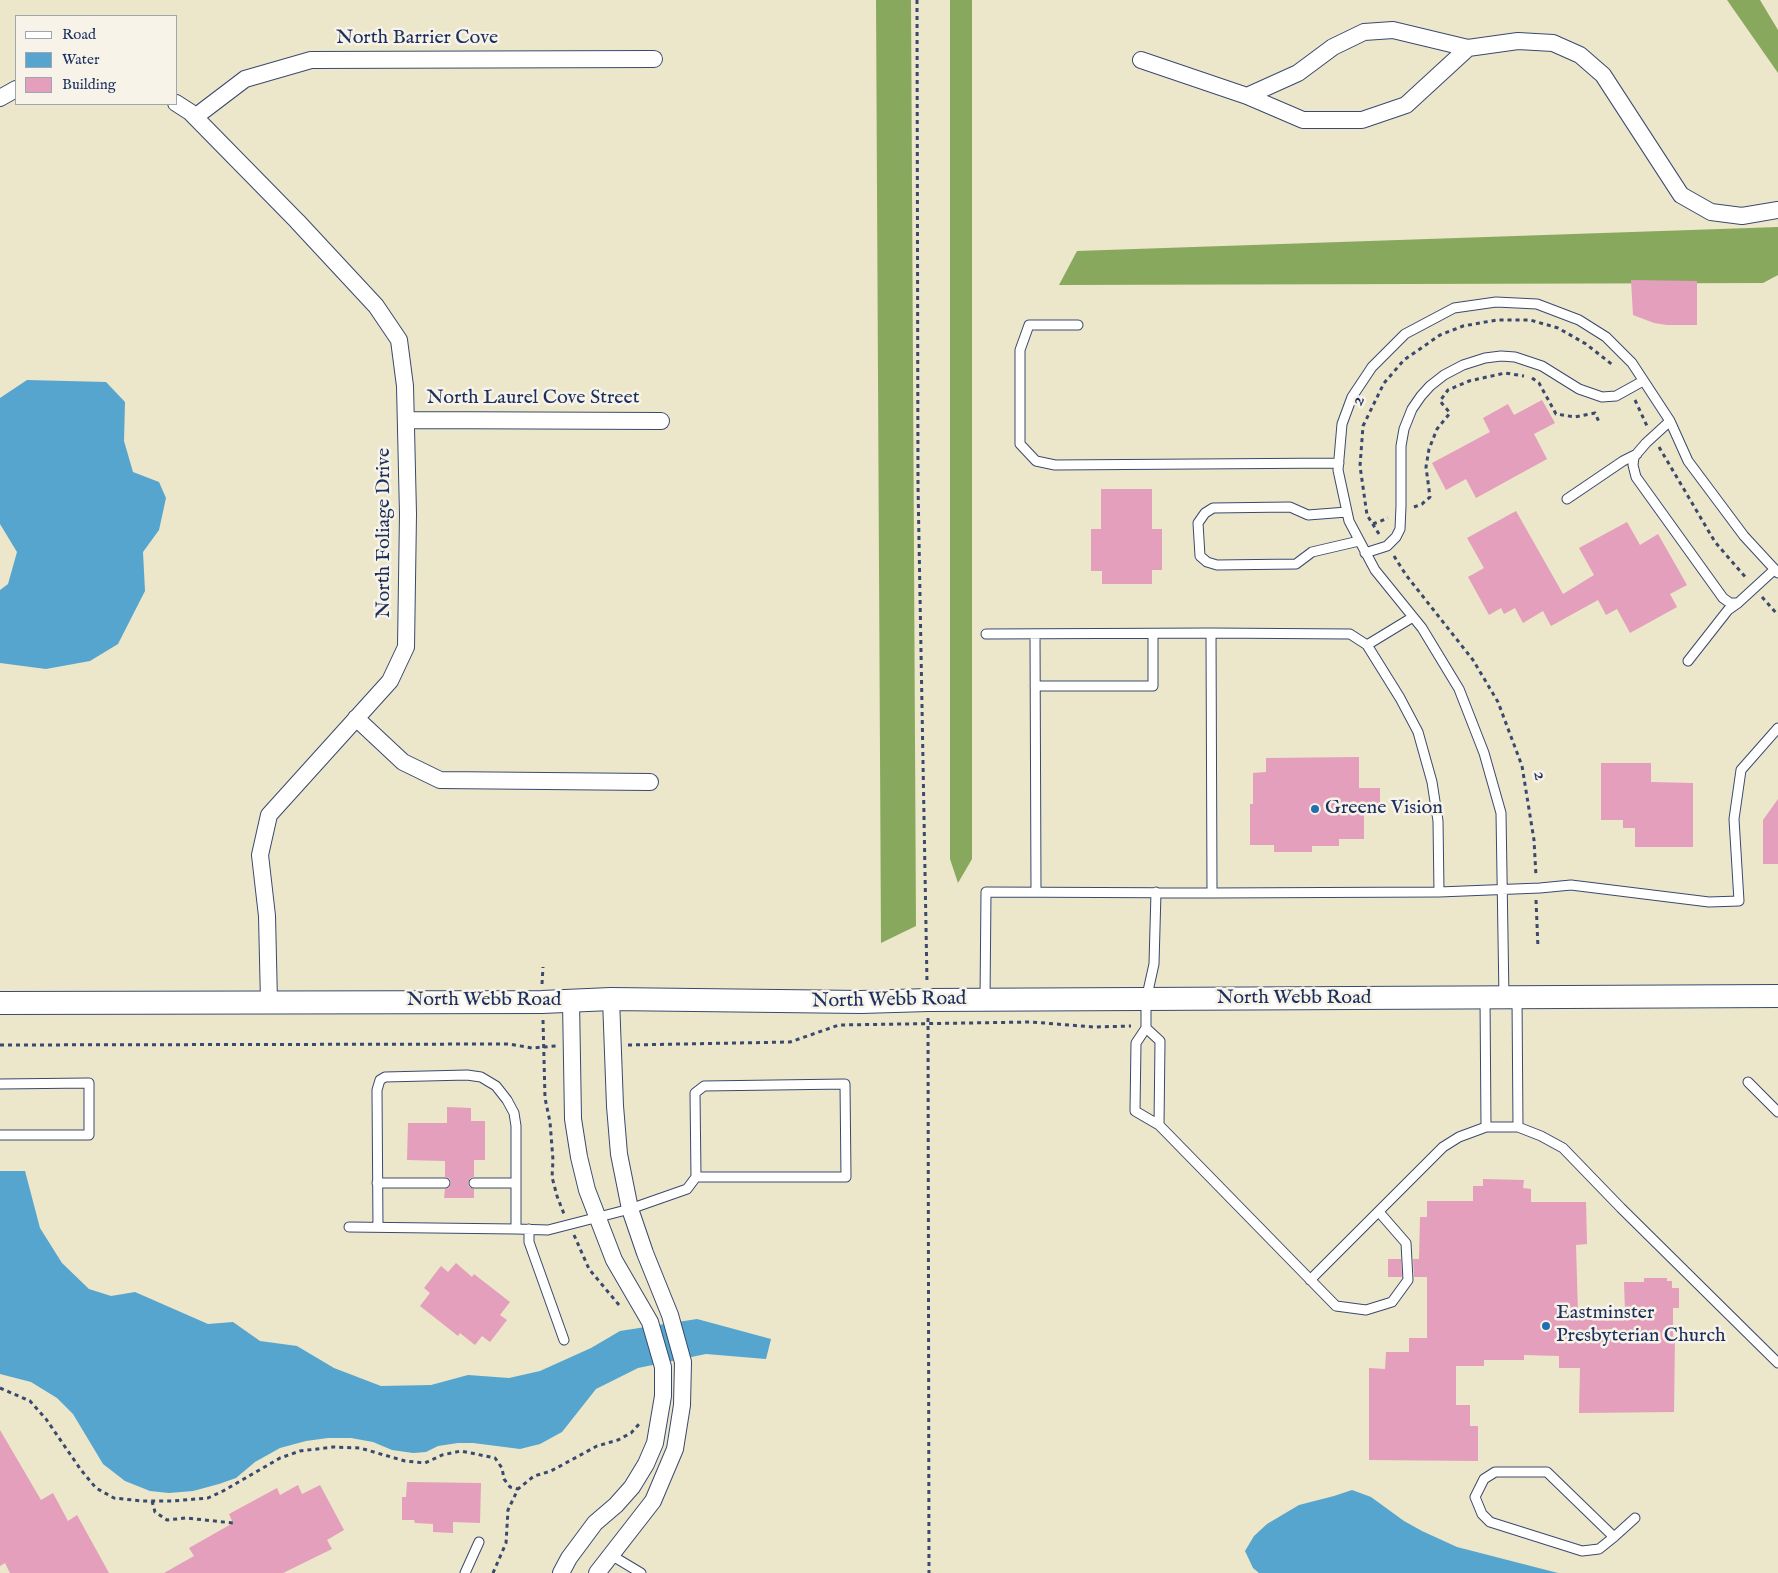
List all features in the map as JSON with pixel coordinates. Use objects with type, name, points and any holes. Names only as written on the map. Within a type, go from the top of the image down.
[{"type":"main road","name":"North Webb Road","points":[[0,1003],[611,1000],[861,1002],[1778,996]]},
{"type":"street","points":[[1247,96],[1298,73],[1333,47],[1364,32],[1393,30],[1468,48],[1518,41],[1552,43],[1580,55],[1603,75],[1681,195],[1711,212],[1742,216],[1776,208]]},
{"type":"street","points":[[1141,60],[1247,96],[1303,120],[1362,120],[1406,105],[1468,48]]},
{"type":"street","name":"North Barrier Cove","points":[[195,117],[245,79],[311,60],[654,59]]},
{"type":"street","points":[[0,98],[15,90]]},
{"type":"street","name":"North Foliage Drive","points":[[178,104],[195,117],[297,221],[376,306],[399,340],[405,386],[408,514],[406,647],[390,681],[269,815],[260,855],[267,916],[269,1002]]},
{"type":"street","name":"North Laurel Cove Street","points":[[406,420],[661,421]]},
{"type":"street","points":[[356,718],[403,762],[440,780],[650,782]]},
{"type":"street","points":[[597,1573],[653,1501],[675,1449],[682,1405],[683,1362],[670,1315],[645,1253],[630,1209],[619,1154],[615,1106],[611,1000]]},
{"type":"street","points":[[561,1573],[569,1558],[595,1523],[616,1506],[646,1464],[655,1443],[663,1396],[663,1367],[650,1322],[614,1260],[586,1190],[573,1119],[571,1001]]},
{"type":"lane","points":[[1518,1127],[1502,998],[1501,813],[1484,753],[1459,689],[1422,628],[1375,570],[1365,552],[1349,521],[1338,470],[1342,424],[1352,397],[1372,367],[1405,334],[1454,308],[1496,302],[1537,304],[1579,320],[1606,337],[1632,363],[1670,422],[1688,461],[1744,536],[1776,571],[1728,610],[1688,660]]},
{"type":"lane","points":[[1078,325],[1029,325],[1020,350],[1020,444],[1036,461],[1054,465],[1339,463]]},
{"type":"lane","points":[[1365,552],[1387,546],[1396,537],[1400,529],[1401,446],[1404,429],[1412,409],[1421,396],[1444,375],[1464,365],[1485,358],[1501,356],[1515,357],[1542,366],[1579,389],[1602,397],[1616,396],[1644,381]]},
{"type":"lane","points":[[1670,422],[1634,458],[1633,465],[1636,477],[1723,598],[1730,603],[1738,603]]},
{"type":"lane","points":[[1567,499],[1623,461],[1637,454]]},
{"type":"lane","points":[[1347,512],[1308,515],[1290,507],[1213,508],[1204,513],[1198,523],[1200,556],[1207,562],[1217,565],[1296,564],[1312,552],[1359,541]]},
{"type":"lane","points":[[1367,645],[1413,617]]},
{"type":"lane","points":[[1211,633],[1212,893]]},
{"type":"lane","points":[[986,634],[1350,634],[1367,645],[1400,698],[1418,732],[1432,782],[1438,821],[1439,892]]},
{"type":"lane","points":[[1035,634],[1036,892]]},
{"type":"lane","points":[[1035,686],[1153,686],[1153,634]]},
{"type":"lane","points":[[985,1000],[986,892],[1439,892],[1571,885],[1709,902],[1739,901],[1734,819],[1741,770],[1778,728]]},
{"type":"lane","points":[[1156,892],[1154,964],[1146,1000],[1146,1028],[1136,1043],[1135,1111],[1159,1125],[1336,1306],[1366,1310],[1392,1302],[1408,1280],[1406,1243],[1379,1212]]},
{"type":"lane","points":[[1486,1127],[1502,998]]},
{"type":"lane","points":[[1146,1028],[1160,1041],[1159,1125]]},
{"type":"lane","points":[[378,1227],[377,1090],[380,1080],[385,1076],[468,1075],[481,1076],[496,1086],[514,1112],[516,1126],[516,1228]]},
{"type":"lane","points":[[1748,1082],[1778,1112]]},
{"type":"lane","points":[[0,1084],[89,1083],[90,1135],[0,1135]]},
{"type":"lane","points":[[349,1227],[516,1228],[548,1230],[630,1209],[687,1189],[696,1178],[695,1093],[704,1086],[845,1084],[846,1177],[696,1178]]},
{"type":"lane","points":[[1310,1280],[1443,1147],[1460,1137],[1486,1127],[1518,1127],[1541,1136],[1563,1148],[1778,1363]]},
{"type":"lane","points":[[378,1182],[445,1182]]},
{"type":"lane","points":[[474,1182],[516,1182]]},
{"type":"lane","points":[[529,1229],[529,1242],[564,1340]]},
{"type":"lane","points":[[1614,1537],[1547,1472],[1495,1472],[1484,1479],[1475,1498],[1482,1514],[1490,1522],[1582,1551],[1599,1549],[1614,1537],[1636,1518]]},
{"type":"lane","points":[[464,1573],[479,1542]]},
{"type":"lane","points":[[611,1555],[641,1573]]},
{"type":"path","points":[[916,0],[918,475],[927,970]]},
{"type":"path","name":"2","points":[[1538,948],[1534,840],[1522,766],[1498,702],[1473,660],[1406,575],[1367,515],[1360,466],[1363,426],[1384,383],[1404,360],[1440,335],[1464,326],[1497,320],[1530,320],[1558,328],[1586,344],[1623,374],[1645,424],[1715,542],[1778,615]]},
{"type":"path","points":[[1373,524],[1422,504],[1430,497],[1426,467],[1429,449],[1437,429],[1450,413],[1440,401],[1448,390],[1469,381],[1505,373],[1530,376],[1539,383],[1556,414],[1575,417],[1595,413],[1599,422]]},
{"type":"path","points":[[928,1022],[929,1573]]},
{"type":"path","points":[[0,1388],[30,1401],[46,1419],[80,1470],[96,1488],[114,1498],[152,1501],[208,1498],[280,1458],[300,1451],[333,1447],[360,1448],[405,1461],[425,1463],[442,1455],[461,1451],[495,1458],[502,1468],[504,1479],[510,1486],[518,1489]]},
{"type":"path","points":[[493,1573],[506,1543],[508,1510],[518,1489],[534,1476],[551,1471],[597,1446],[618,1440],[631,1433],[641,1422],[644,1414]]},
{"type":"path","points":[[152,1501],[155,1512],[167,1520],[186,1518],[233,1523]]},
{"type":"green space","points":[[876,0],[911,0],[916,926],[881,943]]},
{"type":"green space","points":[[950,0],[972,0],[972,859],[958,883],[950,859]]},
{"type":"green space","points":[[1727,0],[1760,0],[1778,30],[1778,73]]},
{"type":"green space","points":[[1778,227],[1778,275],[1763,283],[1059,285],[1077,251]]},
{"type":"water","points":[[27,380],[106,382],[125,402],[124,441],[133,472],[159,482],[166,498],[159,530],[143,552],[145,591],[118,644],[90,661],[46,669],[0,663],[0,590],[8,584],[17,552],[0,524],[0,398]]},
{"type":"water","points":[[0,1171],[25,1171],[40,1228],[62,1263],[89,1289],[111,1296],[135,1292],[208,1324],[233,1322],[260,1341],[297,1346],[334,1368],[381,1386],[431,1385],[468,1375],[509,1378],[540,1371],[591,1348],[620,1331],[697,1319],[771,1339],[766,1359],[706,1354],[638,1368],[596,1389],[562,1432],[540,1444],[520,1449],[458,1443],[438,1446],[426,1452],[413,1453],[392,1450],[373,1442],[351,1438],[328,1438],[306,1441],[280,1448],[255,1462],[236,1478],[219,1484],[193,1491],[169,1493],[150,1491],[125,1481],[103,1464],[73,1414],[57,1398],[31,1382],[0,1374]]},
{"type":"water","points":[[1352,1490],[1371,1497],[1404,1521],[1457,1547],[1558,1573],[1259,1573],[1253,1568],[1245,1551],[1254,1536],[1267,1524],[1299,1505]]},
{"type":"building","points":[[1631,280],[1697,281],[1697,325],[1654,323],[1633,315]]},
{"type":"building","points":[[1542,400],[1555,423],[1534,434],[1547,459],[1476,498],[1466,479],[1446,490],[1432,463],[1490,432],[1483,418],[1508,404],[1514,415]]},
{"type":"building","points":[[1101,489],[1152,489],[1152,529],[1162,529],[1162,570],[1152,570],[1152,584],[1102,584],[1102,571],[1091,571],[1091,529],[1101,529]]},
{"type":"building","points":[[1516,511],[1563,594],[1594,575],[1579,548],[1627,522],[1640,545],[1658,534],[1687,585],[1670,594],[1677,607],[1630,633],[1617,609],[1606,615],[1598,600],[1551,626],[1543,611],[1523,623],[1515,608],[1504,614],[1501,608],[1489,615],[1468,577],[1484,568],[1467,538]]},
{"type":"building","name":"Greene Vision","points":[[1359,757],[1359,788],[1380,788],[1380,815],[1364,815],[1364,839],[1339,839],[1339,846],[1312,846],[1312,852],[1274,852],[1274,845],[1250,845],[1250,804],[1253,804],[1253,773],[1266,772],[1266,758]]},
{"type":"building","points":[[1601,763],[1651,763],[1651,782],[1693,783],[1693,847],[1635,847],[1635,828],[1623,828],[1623,820],[1601,820]]},
{"type":"building","points":[[1778,799],[1778,864],[1763,864],[1763,820]]},
{"type":"building","points":[[447,1107],[471,1108],[471,1121],[485,1121],[485,1160],[474,1160],[474,1177],[470,1178],[468,1183],[469,1187],[474,1189],[474,1198],[444,1198],[445,1189],[449,1188],[451,1183],[450,1179],[445,1177],[445,1161],[407,1160],[408,1123],[447,1123]]},
{"type":"building","name":"Eastminster Presbyterian Church","points":[[1483,1179],[1524,1180],[1523,1188],[1531,1189],[1531,1202],[1586,1202],[1587,1244],[1576,1245],[1578,1313],[1625,1313],[1624,1282],[1644,1282],[1644,1278],[1667,1278],[1667,1281],[1672,1281],[1672,1288],[1679,1288],[1679,1308],[1673,1308],[1673,1336],[1675,1336],[1674,1412],[1579,1413],[1580,1368],[1559,1368],[1559,1356],[1524,1355],[1524,1360],[1484,1360],[1484,1366],[1456,1366],[1456,1405],[1470,1405],[1470,1426],[1478,1426],[1478,1461],[1369,1460],[1369,1368],[1385,1369],[1386,1352],[1409,1352],[1409,1338],[1427,1338],[1427,1277],[1414,1277],[1413,1259],[1419,1259],[1420,1217],[1427,1217],[1427,1201],[1473,1201],[1473,1186],[1483,1186]]},
{"type":"building","points":[[1388,1259],[1401,1259],[1402,1277],[1388,1277]]},
{"type":"building","points":[[456,1263],[472,1277],[474,1274],[510,1302],[500,1315],[507,1320],[490,1342],[482,1336],[475,1345],[460,1333],[458,1336],[420,1306],[430,1293],[424,1288],[441,1266],[448,1272]]},
{"type":"building","points":[[0,1430],[41,1500],[53,1493],[68,1521],[77,1515],[109,1573],[10,1573],[5,1563],[0,1566]]},
{"type":"building","points":[[407,1482],[481,1483],[480,1523],[453,1522],[453,1533],[433,1532],[433,1524],[415,1523],[414,1520],[402,1520],[402,1497],[406,1497]]},
{"type":"building","points":[[298,1485],[302,1494],[320,1485],[344,1530],[327,1540],[332,1549],[283,1573],[164,1573],[194,1556],[189,1548],[233,1523],[229,1514],[277,1488],[280,1495]]},
{"type":"place","name":"Greene Vision","points":[[1315,809]]},
{"type":"place","name":"Eastminster Presbyterian Church","points":[[1546,1326]]}]
